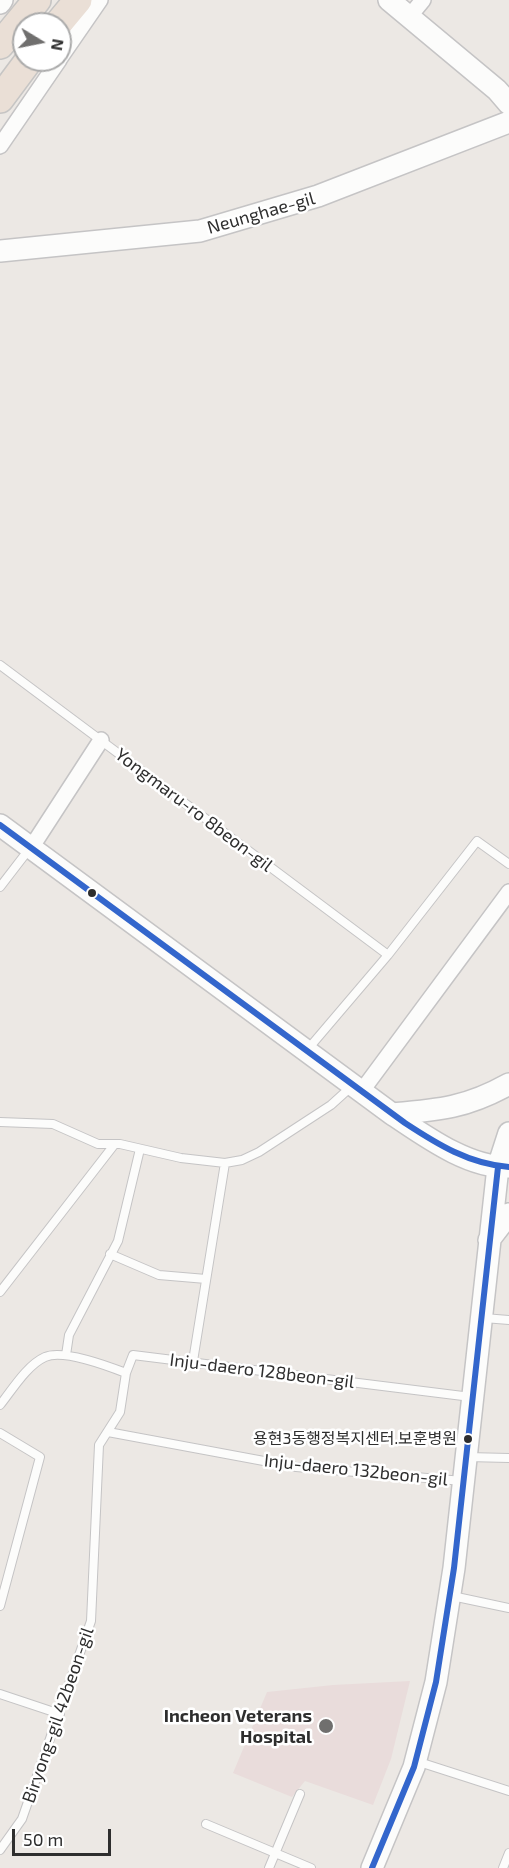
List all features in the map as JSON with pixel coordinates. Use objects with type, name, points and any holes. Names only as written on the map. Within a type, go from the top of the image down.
[{"type":"highway","points":[[0,45],[37,0]]},
{"type":"highway","points":[[68,12],[78,0]]},
{"type":"highway","points":[[0,99],[20,72]]},
{"type":"main road","points":[[389,0],[497,90],[509,104]]},
{"type":"main road","name":"Neunghae-gil","points":[[0,251],[200,231],[318,196],[509,122]]},
{"type":"main road","points":[[0,825],[392,1114],[443,1148],[503,1167]]},
{"type":"main road","points":[[392,1114],[449,1109],[472,1103],[509,1084]]},
{"type":"main road","points":[[372,1868],[415,1761],[436,1683],[450,1596],[464,1481],[489,1240],[509,1133]]},
{"type":"main road","points":[[489,1240],[509,1214]]},
{"type":"street","points":[[72,40],[100,0]]},
{"type":"street","points":[[409,17],[423,0]]},
{"type":"street","points":[[0,146],[50,72]]},
{"type":"street","points":[[30,848],[101,741]]},
{"type":"street","points":[[357,1089],[509,892]]},
{"type":"lane","name":"Yongmaru-ro 8beon-gil","points":[[0,665],[388,955]]},
{"type":"lane","points":[[306,1052],[388,955],[477,841],[509,864]]},
{"type":"lane","points":[[0,887],[30,848]]},
{"type":"lane","points":[[0,1122],[53,1124],[88,1142],[225,1163],[242,1160],[259,1152],[357,1089]]},
{"type":"lane","points":[[0,1292],[114,1145]]},
{"type":"lane","points":[[66,1355],[69,1335],[118,1241],[140,1149]]},
{"type":"lane","points":[[193,1361],[225,1163]]},
{"type":"lane","points":[[110,1254],[159,1275],[206,1279]]},
{"type":"lane","points":[[481,1317],[509,1320]]},
{"type":"lane","points":[[0,1405],[38,1361],[47,1355],[66,1355],[126,1373]]},
{"type":"lane","name":"Inju-daero 128beon-gil","points":[[126,1373],[133,1355],[472,1397]]},
{"type":"lane","name":"Biryong-gil 42beon-gil","points":[[0,1850],[22,1819],[91,1621],[99,1445],[120,1412],[126,1373]]},
{"type":"lane","name":"Inju-daero 132beon-gil","points":[[108,1432],[296,1467],[464,1481]]},
{"type":"lane","points":[[0,1433],[40,1457],[0,1606]]},
{"type":"lane","points":[[466,1457],[509,1458]]},
{"type":"lane","points":[[450,1596],[509,1608]]},
{"type":"lane","points":[[0,1694],[60,1714]]},
{"type":"lane","points":[[415,1761],[509,1791]]},
{"type":"lane","points":[[269,1868],[300,1794]]},
{"type":"lane","points":[[206,1824],[311,1868]]},
{"type":"lane","points":[[503,1868],[509,1853]]},
{"type":"shaded area","name":"Incheon Veterans Hospital","points":[[410,1681],[391,1759],[373,1805],[305,1781],[292,1797],[233,1773],[267,1692],[333,1685]]},
{"type":"transit line","points":[[0,825],[405,1123],[454,1152],[480,1162],[509,1167]]},
{"type":"transit line","points":[[372,1868],[414,1767],[436,1682],[454,1568],[498,1167]]},
{"type":"place","name":"용현3동행정복지센터.보훈병원","points":[[468,1439]]},
{"type":"place","name":"Incheon Veterans Hospital","points":[[326,1726]]}]
